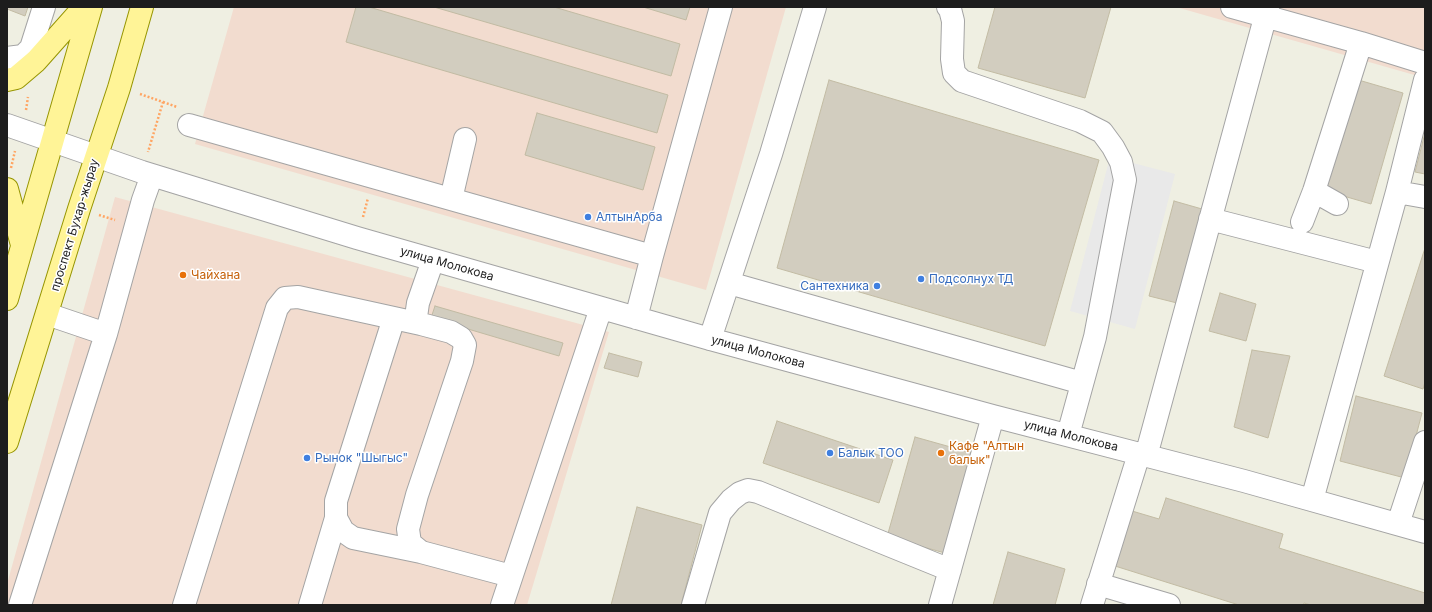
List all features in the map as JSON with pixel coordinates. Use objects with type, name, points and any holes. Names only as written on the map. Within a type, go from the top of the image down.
[{"type":"main road","points":[[7,80],[16,78],[36,61],[84,7]]},
{"type":"main road","points":[[7,299],[91,7]]},
{"type":"main road","name":"проспект Бухар-жырау","points":[[7,442],[96,156],[119,88],[142,7]]},
{"type":"main road","points":[[7,189],[22,245]]},
{"type":"street","points":[[7,58],[23,56],[31,48],[44,7]]},
{"type":"street","points":[[636,318],[721,7]]},
{"type":"street","points":[[710,339],[771,154],[815,7]]},
{"type":"street","points":[[948,7],[950,9],[953,22],[952,59],[954,73],[962,81],[1080,121],[1102,132],[1114,147],[1122,162],[1125,180],[1096,337],[1068,436]]},
{"type":"street","points":[[1232,7],[1267,11],[1361,43],[1425,62]]},
{"type":"street","points":[[1092,605],[1142,455],[1210,219],[1267,11]]},
{"type":"street","points":[[1302,222],[1314,191],[1361,43]]},
{"type":"street","points":[[1312,500],[1397,192],[1425,80]]},
{"type":"street","name":"улица Молокова","points":[[7,125],[152,175],[433,260],[710,339],[993,416],[1312,500],[1425,532]]},
{"type":"street","points":[[189,125],[652,256]]},
{"type":"street","points":[[451,199],[465,139]]},
{"type":"street","points":[[20,605],[106,334],[143,200],[152,175]]},
{"type":"street","points":[[1314,191],[1337,204]]},
{"type":"street","points":[[1397,192],[1425,196]]},
{"type":"street","points":[[1210,219],[1377,262]]},
{"type":"street","points":[[421,324],[416,317],[418,303],[433,260]]},
{"type":"street","points":[[728,282],[1082,383]]},
{"type":"street","points":[[184,605],[277,308],[285,298],[298,297],[421,324],[451,332],[461,338],[465,345],[462,361],[417,495],[408,529],[410,543],[421,552]]},
{"type":"street","points":[[502,605],[601,308]]},
{"type":"street","points":[[47,314],[106,334]]},
{"type":"street","points":[[310,605],[336,518],[336,501],[394,318]]},
{"type":"street","points":[[939,604],[993,416]]},
{"type":"street","points":[[1398,524],[1425,442]]},
{"type":"street","points":[[693,605],[720,513],[731,500],[748,490],[758,492],[950,570]]},
{"type":"street","points":[[336,518],[343,531],[353,538],[421,552],[511,576]]},
{"type":"street","points":[[1098,584],[1169,605]]},
{"type":"path","points":[[357,238],[374,177]]},
{"type":"shaded area","name":"АлтынАрба","points":[[234,7],[786,7],[706,290],[195,144]]},
{"type":"shaded area","points":[[1176,7],[1425,7],[1425,78]]},
{"type":"shaded area","points":[[1110,157],[1175,174],[1135,329],[1070,311]]},
{"type":"shaded area","name":"Рынок \"Шыгыс\"","points":[[115,197],[609,332],[527,605],[7,605],[7,584]]},
{"type":"building","points":[[7,7],[28,7],[25,16],[7,9]]},
{"type":"building","points":[[356,7],[369,7],[668,95],[657,133],[346,42]]},
{"type":"building","points":[[434,7],[554,7],[680,44],[671,76]]},
{"type":"building","points":[[643,7],[690,7],[686,20]]},
{"type":"building","points":[[995,7],[1111,7],[1085,98],[978,68]]},
{"type":"building","points":[[1355,79],[1403,93],[1371,204],[1323,190]]},
{"type":"building","points":[[829,80],[1099,160],[1045,346],[777,268]]},
{"type":"building","points":[[537,113],[655,147],[643,190],[525,155]]},
{"type":"building","points":[[1425,133],[1425,174],[1415,172]]},
{"type":"building","points":[[1174,201],[1202,209],[1177,303],[1149,296]]},
{"type":"building","points":[[1425,248],[1425,382],[1423,389],[1384,376]]},
{"type":"building","points":[[1220,293],[1256,304],[1246,341],[1209,331]]},
{"type":"building","points":[[435,306],[563,343],[559,356],[431,318]]},
{"type":"building","points":[[1252,350],[1290,356],[1268,438],[1234,427]]},
{"type":"building","points":[[609,353],[642,362],[638,377],[604,368]]},
{"type":"building","points":[[1356,396],[1422,413],[1405,478],[1340,461]]},
{"type":"building","points":[[777,421],[893,460],[879,503],[763,463]]},
{"type":"building","points":[[915,437],[972,453],[945,553],[887,537]]},
{"type":"building","points":[[1166,498],[1283,534],[1279,548],[1425,593],[1425,605],[1311,605],[1304,603],[1303,605],[1239,605],[1115,566],[1132,511],[1159,519]]},
{"type":"building","points":[[637,507],[702,525],[681,605],[611,605]]},
{"type":"building","points":[[1008,552],[1065,569],[1055,605],[993,605]]},
{"type":"place","name":"АлтынАрба","points":[[588,217]]},
{"type":"place","name":"Чайхана","points":[[183,275]]},
{"type":"place","name":"Подсолнух ТД","points":[[921,279]]},
{"type":"place","name":"Сантехника","points":[[877,286]]},
{"type":"place","name":"Балык ТОО","points":[[830,453]]},
{"type":"place","name":"Кафе \"Алтын балык\"","points":[[941,453]]},
{"type":"place","name":"Рынок \"Шыгыс\"","points":[[307,458]]}]
